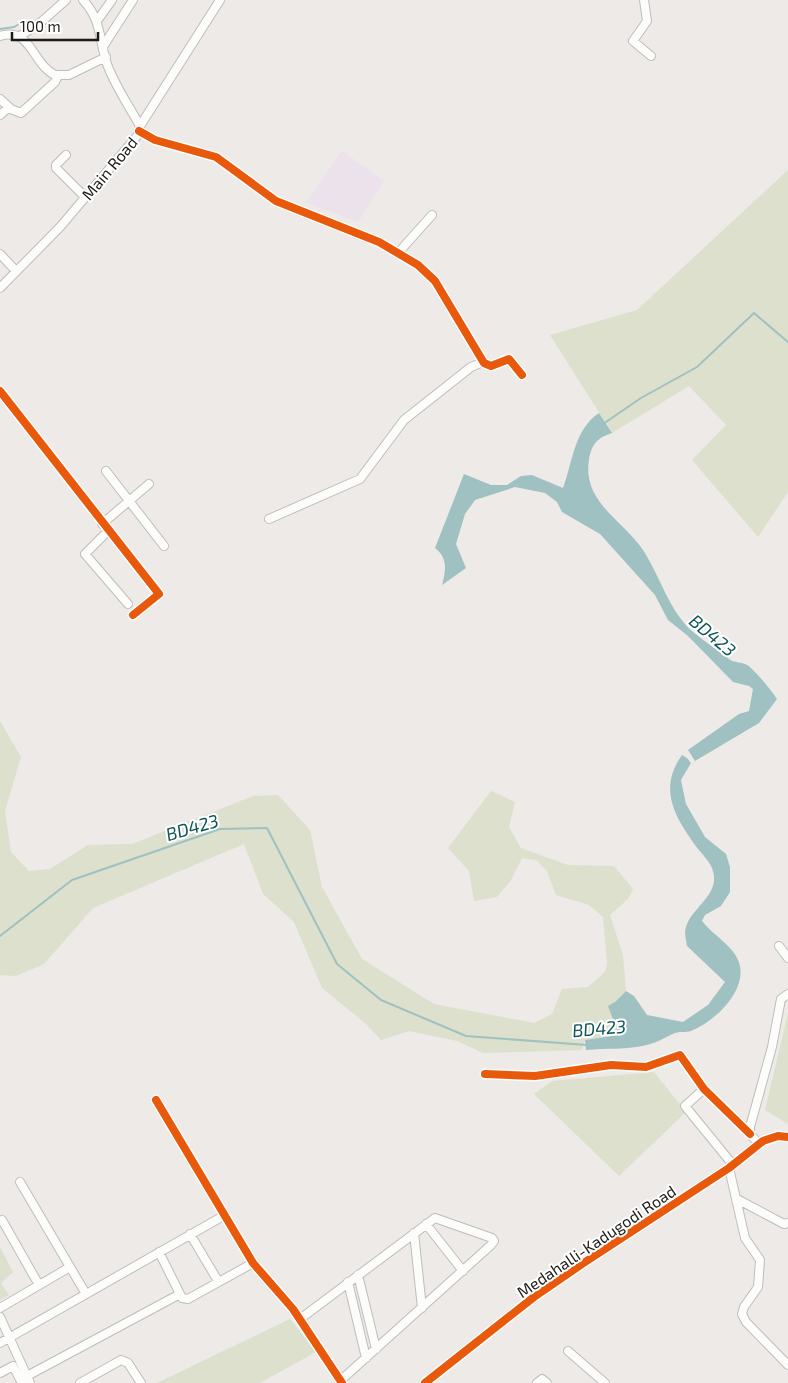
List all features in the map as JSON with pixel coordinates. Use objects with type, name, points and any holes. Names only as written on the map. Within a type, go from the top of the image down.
[{"type":"street","points":[[20,36],[40,23],[66,0]]},
{"type":"street","name":"Main Road","points":[[0,288],[85,197],[138,135],[139,128],[112,76],[97,21],[84,0]]},
{"type":"street","points":[[97,21],[112,0]]},
{"type":"street","points":[[104,44],[133,0]]},
{"type":"street","points":[[220,0],[139,128],[154,140],[216,157],[276,201],[380,242],[423,268],[435,281],[483,362],[491,366],[509,359],[522,375]]},
{"type":"street","points":[[644,0],[647,21],[633,41],[651,56]]},
{"type":"street","points":[[0,36],[13,33],[20,36],[52,74],[58,76],[69,75],[106,57]]},
{"type":"street","points":[[0,99],[18,114],[21,113],[55,82],[58,76]]},
{"type":"street","points":[[0,115],[10,108]]},
{"type":"street","points":[[66,155],[56,165],[56,168],[85,197]]},
{"type":"street","points":[[398,253],[432,215]]},
{"type":"street","points":[[0,254],[16,271]]},
{"type":"street","points":[[268,519],[360,479],[404,420],[471,367],[483,362]]},
{"type":"street","points":[[0,391],[102,524],[159,594],[133,615]]},
{"type":"street","points":[[106,470],[164,546]]},
{"type":"street","points":[[102,524],[149,484]]},
{"type":"street","points":[[108,531],[85,554],[128,604]]},
{"type":"street","points":[[779,946],[788,958]]},
{"type":"street","points":[[750,1134],[772,1048],[781,999],[788,994]]},
{"type":"street","points":[[485,1074],[535,1076],[611,1065],[646,1066],[680,1056],[704,1089],[759,1144]]},
{"type":"street","points":[[704,1089],[685,1106],[731,1167],[745,1238],[760,1260],[758,1286],[744,1307],[742,1314],[746,1322],[788,1365]]},
{"type":"street","points":[[156,1100],[253,1262],[300,1319],[341,1382],[494,1241],[492,1238],[439,1218],[426,1224],[300,1319]]},
{"type":"street","name":"Medahalli-Kadugodi Road","points":[[425,1383],[534,1297],[731,1167],[759,1144],[778,1136],[788,1137]]},
{"type":"street","points":[[20,1182],[86,1294]]},
{"type":"street","points":[[737,1198],[784,1224],[788,1223]]},
{"type":"street","points":[[0,1343],[225,1215]]},
{"type":"street","points":[[2,1220],[38,1285]]},
{"type":"street","points":[[426,1224],[463,1271]]},
{"type":"street","points":[[414,1233],[422,1308]]},
{"type":"street","points":[[190,1234],[218,1281]]},
{"type":"street","points":[[159,1252],[182,1298],[188,1299],[253,1262]]},
{"type":"street","points":[[0,1308],[70,1267]]},
{"type":"street","points":[[358,1275],[376,1349]]},
{"type":"street","points":[[348,1282],[366,1358]]},
{"type":"street","points":[[26,1381],[180,1294]]},
{"type":"street","points":[[0,1317],[26,1381]]},
{"type":"street","points":[[568,1351],[605,1383]]},
{"type":"street","points":[[80,1383],[121,1360],[128,1363],[141,1383]]},
{"type":"street","points":[[0,1373],[13,1366],[26,1381]]},
{"type":"street","points":[[537,1383],[542,1380],[547,1383]]},
{"type":"shaded area","points":[[342,151],[384,181],[358,222],[306,203]]},
{"type":"green space","points":[[788,170],[788,492],[758,537],[692,460],[726,425],[689,386],[612,433],[550,335],[637,310]]},
{"type":"green space","points":[[0,721],[21,757],[5,811],[11,852],[29,871],[50,869],[88,845],[132,844],[253,796],[278,795],[310,830],[322,887],[362,959],[434,1004],[534,1023],[552,1014],[562,989],[588,987],[605,972],[607,963],[603,917],[589,905],[556,895],[547,871],[536,860],[522,858],[511,880],[497,897],[474,901],[469,871],[448,848],[491,791],[515,802],[509,827],[521,848],[568,865],[614,866],[633,889],[628,899],[610,915],[623,955],[626,991],[615,1002],[619,1035],[585,1040],[582,1050],[483,1053],[457,1041],[409,1031],[381,1040],[366,1024],[322,988],[294,922],[263,894],[244,844],[93,908],[44,964],[16,976],[0,975]]},
{"type":"green space","points":[[788,1013],[788,1124],[765,1110]]},
{"type":"green space","points":[[654,1072],[686,1112],[619,1176],[534,1094],[552,1081]]},
{"type":"green space","points":[[0,1247],[13,1272],[1,1283],[9,1295],[0,1300]]},
{"type":"green space","points":[[290,1319],[316,1352],[260,1383],[157,1383]]},
{"type":"water","points":[[599,413],[612,433],[596,442],[589,459],[588,474],[597,499],[643,550],[671,604],[685,624],[729,659],[750,667],[763,680],[777,699],[759,723],[695,761],[688,750],[739,714],[749,711],[753,689],[749,686],[733,682],[688,636],[668,620],[655,595],[600,534],[562,512],[557,502],[545,493],[515,487],[475,500],[465,514],[456,544],[466,568],[442,585],[445,565],[442,556],[435,548],[464,474],[491,485],[507,485],[521,476],[532,475],[563,488],[579,437],[584,428]]},
{"type":"water","points":[[682,755],[691,763],[681,780],[686,804],[705,837],[726,854],[730,867],[730,892],[721,906],[705,915],[702,921],[735,955],[740,970],[739,981],[729,1001],[721,1011],[712,1019],[691,1031],[675,1033],[640,1047],[586,1050],[585,1040],[619,1035],[608,1006],[626,991],[634,996],[647,1015],[683,1022],[708,1005],[725,982],[687,946],[686,927],[689,920],[709,894],[713,887],[714,879],[711,865],[683,827],[672,804],[671,780]]},
{"type":"waterway","points":[[0,29],[14,27],[23,22]]},
{"type":"waterway","name":"BD423","points":[[603,424],[641,398],[697,367],[754,313],[788,342]]},
{"type":"waterway","name":"BD423","points":[[0,936],[72,880],[220,829],[267,828],[337,964],[381,1000],[466,1036],[587,1045]]},
{"type":"cycle path","points":[[139,131],[155,140],[216,157],[276,201],[379,242],[418,265],[435,281],[484,363],[491,366],[509,359],[522,375]]},
{"type":"cycle path","points":[[0,391],[159,594],[133,615]]},
{"type":"cycle path","points":[[485,1074],[535,1076],[611,1065],[646,1067],[680,1055],[704,1089],[750,1134]]},
{"type":"cycle path","points":[[156,1100],[253,1263],[293,1309],[342,1383]]},
{"type":"cycle path","points":[[425,1383],[534,1297],[729,1168],[763,1141],[778,1136],[788,1137]]}]
